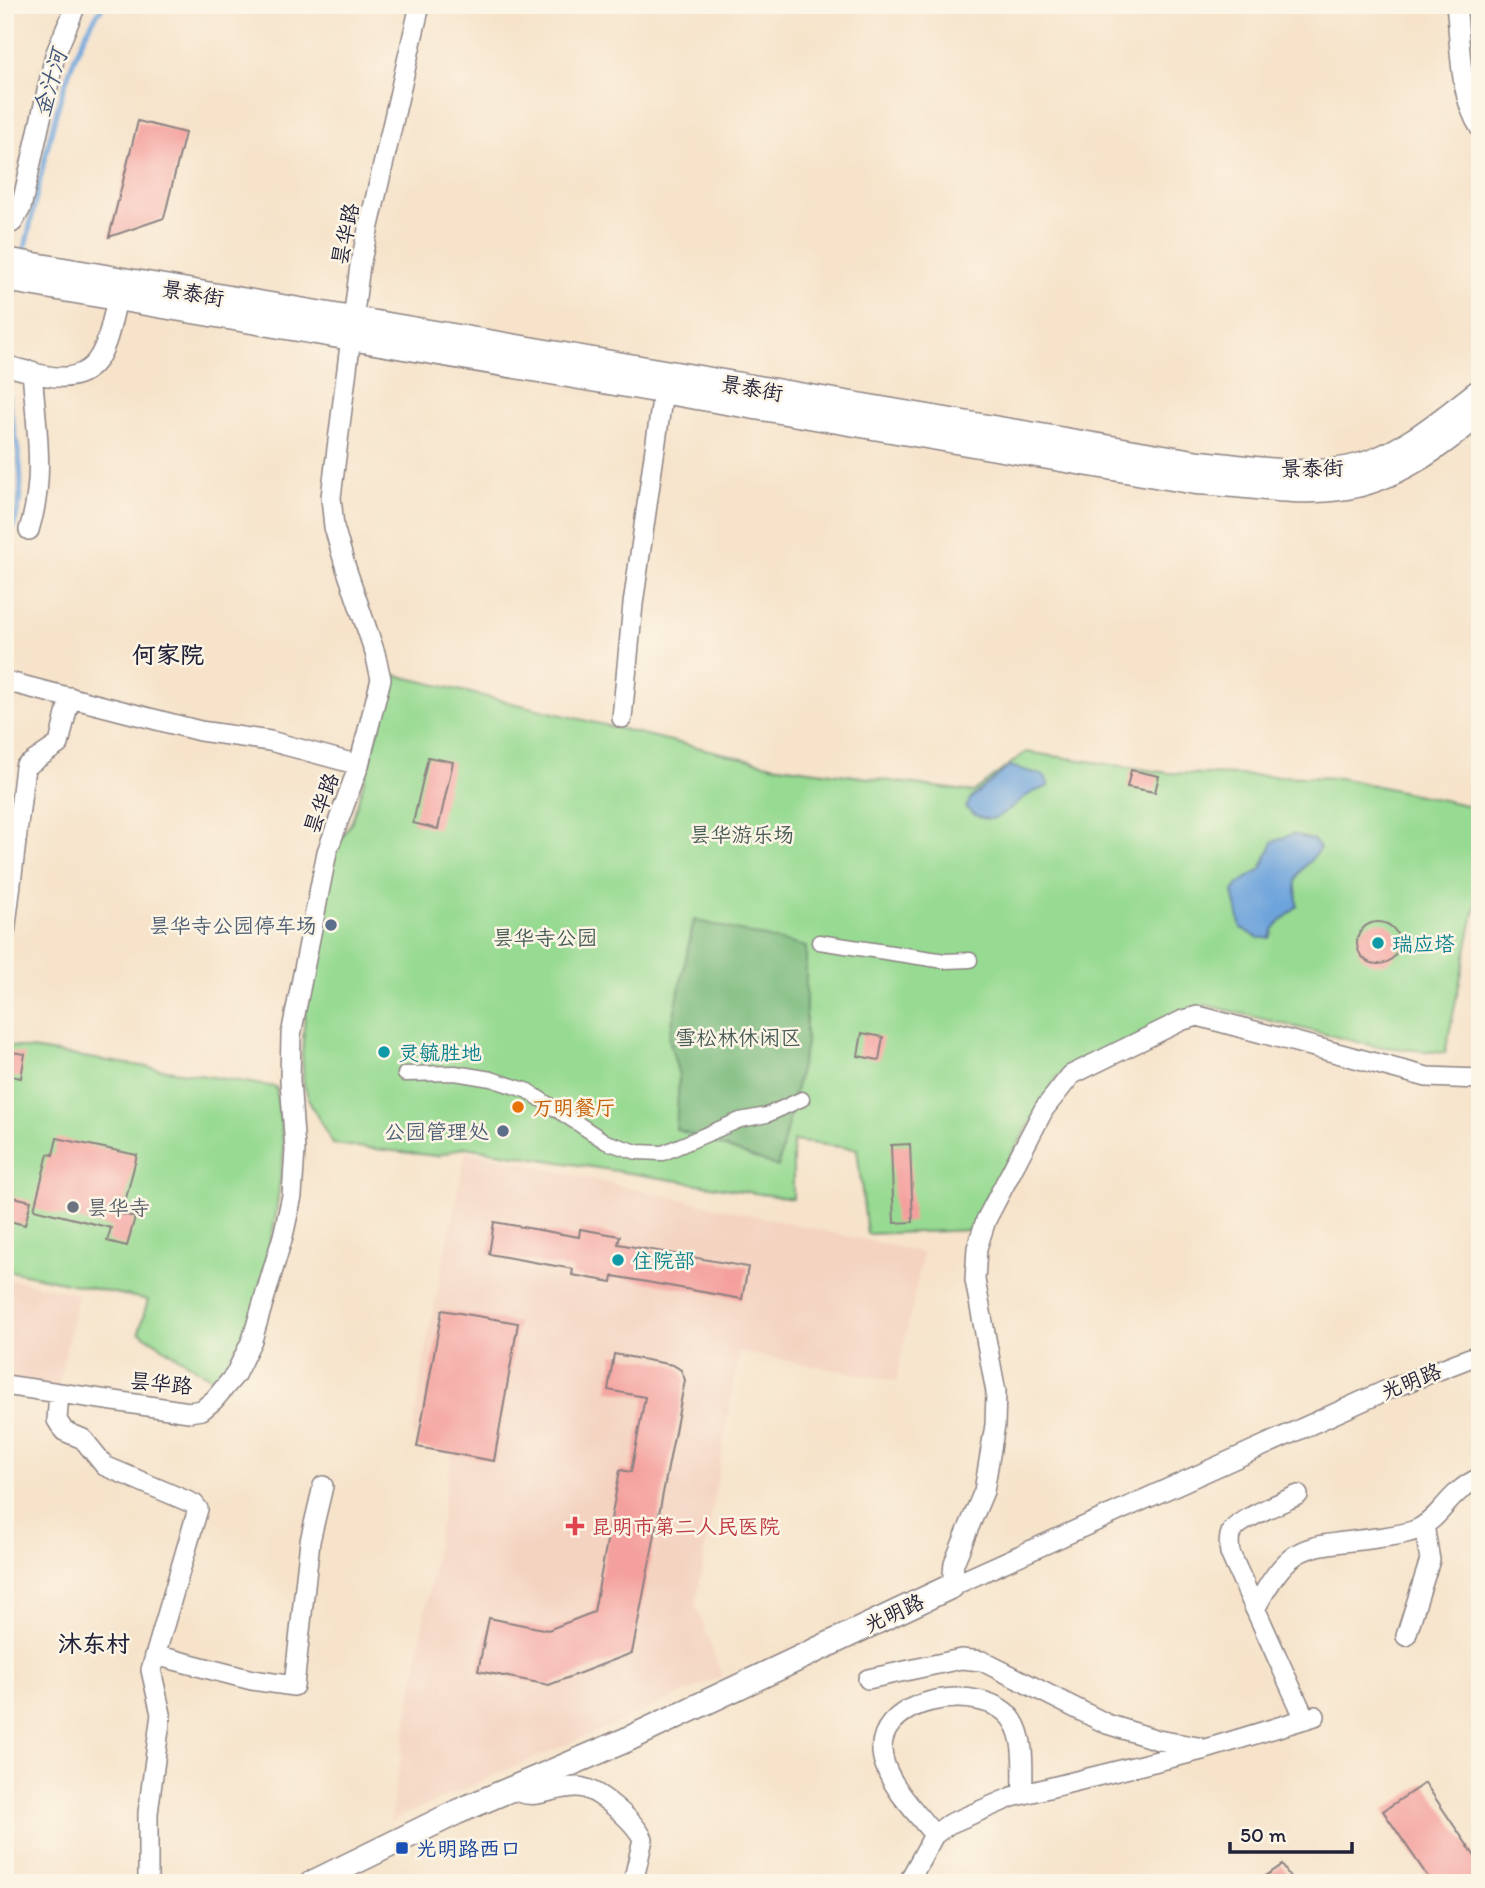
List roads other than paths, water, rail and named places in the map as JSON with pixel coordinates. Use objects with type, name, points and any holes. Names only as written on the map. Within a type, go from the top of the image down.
[{"type":"street","points":[[5,227],[13,222],[21,208],[55,55],[76,5]]},
{"type":"street","name":"昙华路","points":[[5,1385],[189,1412],[202,1410],[235,1375],[252,1340],[292,1196],[295,1150],[290,1069],[291,1035],[327,852],[359,765],[381,680],[338,540],[331,497],[360,265],[420,5]]},
{"type":"street","points":[[1456,5],[1462,74],[1470,106],[1480,128]]},
{"type":"street","name":"景泰街","points":[[5,261],[117,299],[352,330],[663,392],[1196,482],[1294,489],[1340,489],[1377,480],[1431,450],[1480,413]]},
{"type":"street","name":"景泰街","points":[[5,279],[48,277],[352,330],[1199,463],[1295,471],[1338,471],[1371,463],[1439,423],[1480,391]]},
{"type":"street","points":[[29,530],[37,505],[40,480],[19,368],[47,376],[73,377],[92,369],[105,349],[117,299]]},
{"type":"street","points":[[622,718],[633,604],[663,392]]},
{"type":"street","points":[[5,681],[200,731],[270,741],[359,765]]},
{"type":"street","points":[[5,933],[25,767],[59,744],[70,696]]},
{"type":"street","points":[[819,943],[945,961],[970,960]]},
{"type":"street","points":[[952,1586],[954,1563],[984,1491],[995,1425],[996,1392],[975,1280],[977,1248],[996,1198],[1044,1109],[1071,1075],[1182,1020],[1198,1016],[1427,1077],[1480,1079]]},
{"type":"street","points":[[405,1074],[455,1073],[491,1079],[528,1091],[607,1142],[637,1152],[663,1153],[740,1120],[767,1115],[802,1099]]},
{"type":"street","name":"光明路","points":[[313,1883],[509,1788],[626,1740],[952,1586],[1387,1390],[1480,1354]]},
{"type":"street","points":[[59,1393],[57,1420],[64,1431],[83,1439],[105,1466],[194,1504],[198,1510],[151,1670],[161,1714],[148,1813],[148,1883]]},
{"type":"street","points":[[1255,1609],[1284,1563],[1305,1548],[1398,1535],[1424,1525],[1463,1485],[1480,1478]]},
{"type":"street","points":[[155,1655],[252,1680],[294,1686],[310,1541],[323,1486]]},
{"type":"street","points":[[908,1883],[934,1835],[949,1824],[1023,1794],[1206,1749],[1310,1717],[1230,1553],[1231,1531],[1298,1495]]},
{"type":"street","points":[[1405,1636],[1430,1560],[1424,1525]]},
{"type":"street","points":[[868,1679],[961,1658],[982,1661],[1107,1724],[1158,1740],[1206,1749]]},
{"type":"street","points":[[934,1835],[897,1788],[885,1764],[881,1740],[884,1731],[908,1708],[962,1697],[986,1700],[1000,1706],[1013,1720],[1020,1736],[1023,1794]]},
{"type":"street","points":[[509,1788],[525,1797],[579,1787],[593,1792],[621,1812],[643,1839],[633,1883]]},
{"type":"water","points":[[1010,766],[1045,776],[1049,786],[1030,794],[1007,812],[992,819],[985,819],[966,808],[971,798]]},
{"type":"water","points":[[1292,834],[1313,840],[1320,848],[1297,877],[1297,906],[1274,928],[1270,938],[1259,938],[1241,928],[1233,892],[1238,884],[1261,869],[1273,842]]},
{"type":"waterway","name":"金汁河","points":[[23,257],[63,90],[88,29],[104,5]]},
{"type":"waterway","name":"金汁河","points":[[5,340],[15,287]]},
{"type":"waterway","name":"金汁河","points":[[5,369],[21,479],[15,523],[5,548]]},
{"type":"place","name":"昙华寺公园停车场","points":[[331,925]]},
{"type":"place","name":"瑞应塔","points":[[1378,943]]},
{"type":"place","name":"灵毓胜地","points":[[384,1052]]},
{"type":"place","name":"万明餐厅","points":[[518,1107]]},
{"type":"place","name":"公园管理处","points":[[503,1131]]},
{"type":"place","name":"昙华寺","points":[[73,1207]]},
{"type":"place","name":"住院部","points":[[618,1260]]},
{"type":"place","name":"昆明市第二人民医院","points":[[575,1526]]},
{"type":"place","name":"光明路西口","points":[[402,1848]]},
{"type":"district","name":"何家院","points":[[168,654]]},
{"type":"district","name":"沐东村","points":[[94,1643]]},
{"type":"park label","name":"昙华游乐场","points":[[742,834]]},
{"type":"park label","name":"昙华寺公园","points":[[545,937]]},
{"type":"park label","name":"雪松林休闲区","points":[[738,1037]]}]
